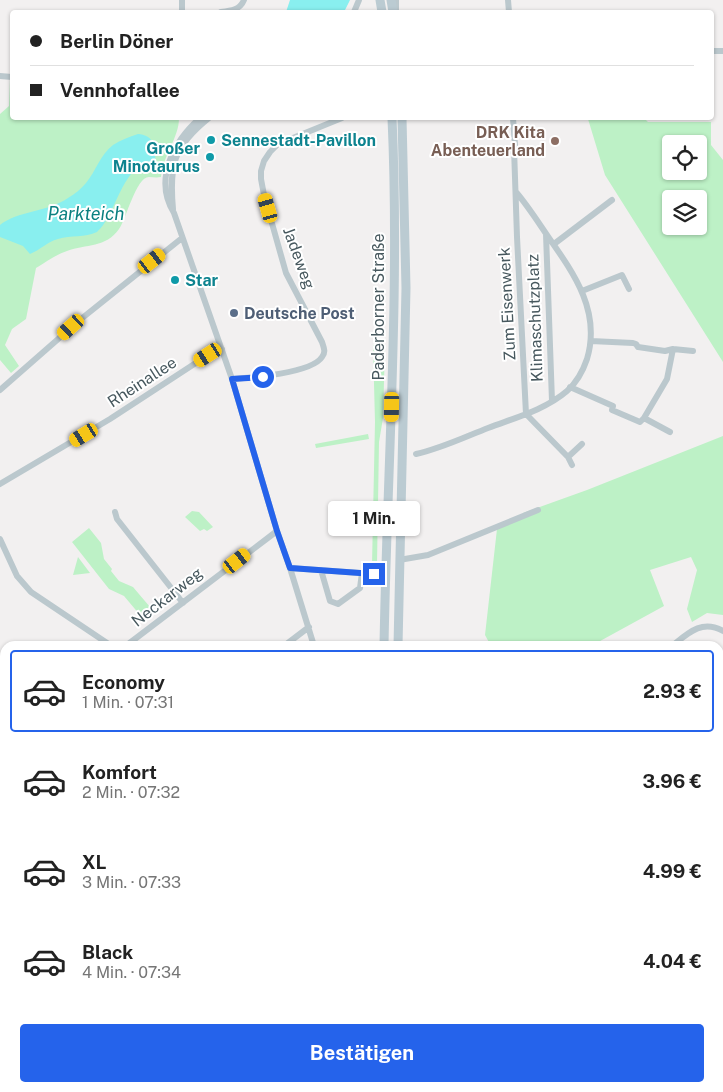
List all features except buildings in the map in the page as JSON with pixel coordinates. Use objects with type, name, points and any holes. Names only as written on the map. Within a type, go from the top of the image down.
[{"type":"main road","name":"Paderborner Straße","points":[[384,641],[392,425],[394,297],[392,120]]},
{"type":"main road","name":"Paderborner Straße","points":[[398,641],[406,288],[402,120]]},
{"type":"street","points":[[232,10],[241,6],[244,0]]},
{"type":"street","points":[[174,213],[169,205],[166,194],[165,182],[168,163],[178,143],[198,120]]},
{"type":"street","points":[[207,120],[188,139],[176,158],[171,182],[174,213],[232,379],[277,531],[313,641]]},
{"type":"street","name":"Jadeweg","points":[[232,379],[263,377],[290,371],[312,364],[320,360],[324,355],[325,350],[322,342],[286,273],[264,195],[261,171],[267,156],[278,144],[337,120]]},
{"type":"street","name":"Zum Eisenwerk","points":[[513,120],[526,414]]},
{"type":"street","points":[[459,154],[509,152],[514,148]]},
{"type":"street","points":[[416,454],[526,414],[552,401],[570,387],[578,378],[585,365],[591,341],[591,327],[587,304],[582,291],[554,244],[516,192]]},
{"type":"street","points":[[554,244],[612,200]]},
{"type":"street","name":"Klimaschutzplatz","points":[[546,234],[552,401]]},
{"type":"street","points":[[0,390],[138,271],[182,238]]},
{"type":"street","points":[[582,291],[622,275],[629,289]]},
{"type":"street","points":[[591,341],[632,342],[638,347],[665,351],[673,349],[693,351]]},
{"type":"street","name":"Rheinallee","points":[[0,484],[110,419],[208,355],[222,349]]},
{"type":"street","points":[[570,387],[613,406],[612,410],[640,422],[667,379],[673,349]]},
{"type":"street","points":[[526,414],[568,457],[572,465]]},
{"type":"street","points":[[644,418],[670,432]]},
{"type":"street","points":[[568,457],[582,444]]},
{"type":"street","points":[[399,560],[428,555],[538,510]]},
{"type":"street","points":[[115,512],[117,519],[183,603]]},
{"type":"street","name":"Neckarweg","points":[[132,641],[277,531]]},
{"type":"street","name":"Neckarweg","points":[[0,539],[17,576],[31,592],[105,641]]},
{"type":"street","points":[[290,568],[374,574],[385,585]]},
{"type":"street","points":[[322,570],[330,601],[338,604],[360,588],[362,573]]},
{"type":"street","points":[[678,641],[689,632],[701,626],[712,626],[723,631]]},
{"type":"street","points":[[291,641],[309,627]]},
{"type":"green space","points":[[10,79],[10,120],[179,120],[161,177],[144,179],[136,191],[122,224],[114,235],[102,242],[63,253],[36,268],[26,319],[12,329],[5,345],[19,366],[11,373],[0,360],[0,114],[9,106]]},
{"type":"green space","points":[[588,120],[711,122],[711,145],[723,160],[723,362],[605,175]]},
{"type":"green space","points":[[385,344],[383,418],[379,442],[377,565],[372,565],[375,422],[373,345]]},
{"type":"green space","points":[[368,434],[369,439],[316,448],[315,444]]},
{"type":"green space","points":[[723,436],[723,615],[707,613],[692,622],[687,609],[697,570],[691,557],[650,570],[664,606],[600,641],[488,641],[485,635],[497,529],[525,517],[523,513],[587,490]]},
{"type":"green space","points":[[192,511],[199,512],[213,527],[207,531],[204,529],[200,531],[185,517]]},
{"type":"green space","points":[[89,528],[101,543],[104,559],[112,569],[111,571],[119,581],[133,587],[150,607],[140,615],[124,596],[109,589],[72,542]]},
{"type":"green space","points":[[78,557],[90,573],[73,575]]},
{"type":"water","points":[[290,0],[350,0],[345,10],[287,10]]},
{"type":"water","name":"Parkteich","points":[[138,134],[144,135],[151,140],[155,148],[155,162],[144,164],[127,179],[110,214],[97,232],[58,239],[30,254],[23,246],[0,237],[0,225],[15,217],[60,203],[86,183],[101,158],[113,145]]},
{"type":"place","name":"Sennestadt-Pavillon","points":[[211,140]]},
{"type":"place","name":"DRK Kita Abenteuerland","points":[[555,141]]},
{"type":"place","name":"Großer Minotaurus","points":[[210,157]]},
{"type":"place","name":"Star","points":[[175,280]]},
{"type":"place","name":"Deutsche Post","points":[[234,313]]},
{"type":"route","points":[[263,377],[232,379],[257,466],[290,568],[374,574]]}]
